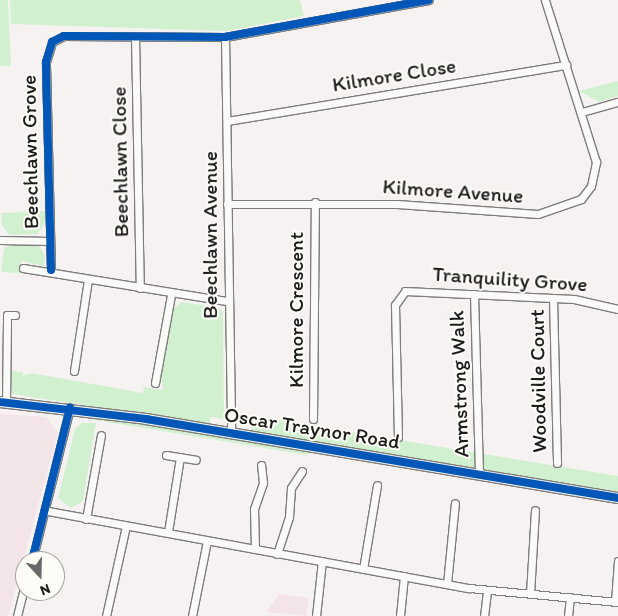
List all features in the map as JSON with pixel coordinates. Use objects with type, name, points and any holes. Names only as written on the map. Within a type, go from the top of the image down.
[{"type":"main road","name":"Oscar Traynor Road","points":[[3,402],[70,408],[231,433],[479,472],[618,498]]},
{"type":"street","points":[[135,36],[225,37],[428,0]]},
{"type":"street","name":"Kilmore Avenue","points":[[227,204],[315,202],[504,215],[538,214],[565,207],[581,199],[596,174],[582,112],[545,0]]},
{"type":"street","name":"Beechlawn Grove","points":[[51,270],[46,55],[57,38],[135,36]]},
{"type":"street","name":"Beechlawn Close","points":[[135,36],[140,288]]},
{"type":"street","name":"Beechlawn Avenue","points":[[225,37],[227,121],[226,302],[231,433]]},
{"type":"street","name":"Kilmore Close","points":[[227,121],[566,65]]},
{"type":"street","points":[[582,112],[618,102]]},
{"type":"street","name":"Kilmore Crescent","points":[[313,419],[315,202]]},
{"type":"street","points":[[0,240],[50,241]]},
{"type":"street","points":[[23,268],[51,270],[171,295],[226,302]]},
{"type":"street","points":[[74,371],[88,279]]},
{"type":"street","name":"Tranquility Grove","points":[[398,437],[396,306],[400,296],[413,289],[553,298],[618,309]]},
{"type":"street","name":"Armstrong Walk","points":[[474,294],[479,472]]},
{"type":"street","points":[[155,383],[171,295]]},
{"type":"street","name":"Woodville Court","points":[[553,298],[557,463]]},
{"type":"street","points":[[3,402],[7,315],[15,316]]},
{"type":"street","points":[[35,551],[48,511],[70,408]]},
{"type":"street","points":[[86,519],[101,435]]},
{"type":"street","points":[[166,455],[196,460]]},
{"type":"street","points":[[168,532],[180,457]]},
{"type":"street","points":[[255,549],[254,509],[263,483],[260,465]]},
{"type":"street","points":[[277,554],[289,517],[291,488],[302,471]]},
{"type":"street","points":[[363,569],[377,486]]},
{"type":"street","points":[[447,584],[455,503]]},
{"type":"street","points":[[530,594],[535,510]]},
{"type":"street","points":[[48,511],[447,584],[487,590],[617,602],[618,561]]},
{"type":"street","points":[[106,616],[126,526]]},
{"type":"street","points":[[192,616],[207,541]]},
{"type":"street","points":[[316,616],[322,562]]},
{"type":"street","points":[[400,616],[404,576]]},
{"type":"street","points":[[484,616],[487,590]]},
{"type":"street","points":[[568,616],[570,597]]},
{"type":"street","points":[[17,616],[21,601]]},
{"type":"shaded area","points":[[0,414],[46,417],[58,433],[26,551],[15,551],[15,590],[8,616],[0,616]]},
{"type":"shaded area","points":[[279,594],[309,598],[306,616],[267,612]]},
{"type":"green space","points":[[0,0],[8,0],[11,66],[0,66]]},
{"type":"green space","points":[[10,0],[300,0],[304,16],[227,31],[11,24]]},
{"type":"green space","points":[[618,81],[618,96],[599,102],[579,91]]},
{"type":"green space","points":[[46,211],[45,223],[37,234],[9,235],[2,225],[1,213]]},
{"type":"green space","points":[[12,245],[39,246],[45,255],[44,266],[21,261],[20,273],[1,272],[4,248]]},
{"type":"green space","points":[[182,302],[220,308],[223,313],[224,419],[210,417],[210,425],[12,394],[12,371],[23,372],[23,376],[31,373],[143,393],[144,387],[163,390],[160,371],[173,308]]},
{"type":"green space","points":[[235,413],[618,476],[618,492],[251,431],[251,424],[236,421]]},
{"type":"green space","points":[[89,415],[310,451],[307,455],[89,419]]},
{"type":"green space","points":[[82,423],[96,423],[83,501],[71,508],[58,498],[75,429]]},
{"type":"cycle path","points":[[51,270],[46,62],[52,42],[64,36],[225,37],[429,0]]},
{"type":"cycle path","points":[[0,402],[146,419],[618,498]]},
{"type":"cycle path","points":[[34,551],[70,408]]}]
